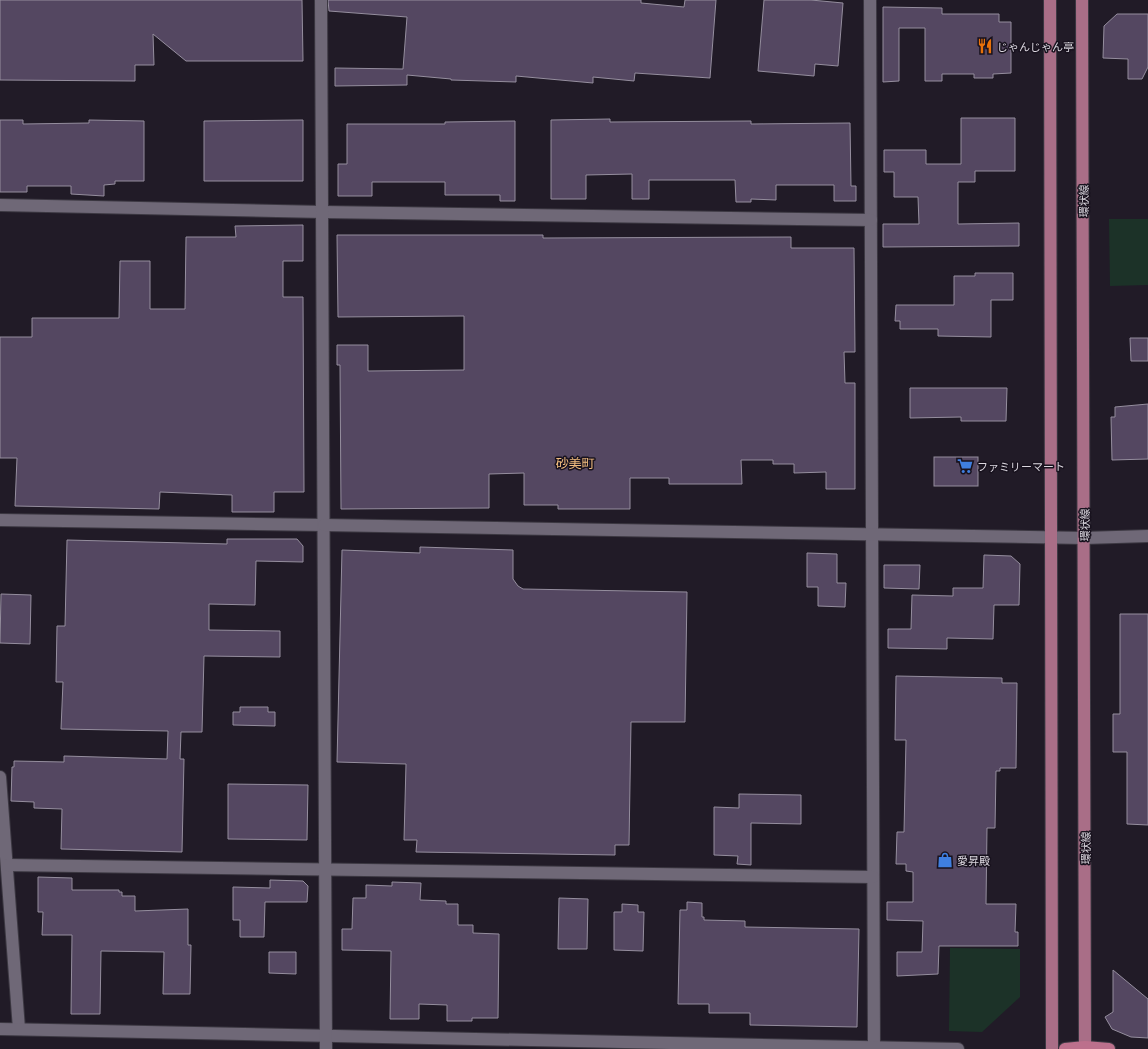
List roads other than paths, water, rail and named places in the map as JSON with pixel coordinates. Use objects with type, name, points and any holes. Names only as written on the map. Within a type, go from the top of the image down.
[{"type":"highway","points":[[1065,1049],[1109,1049]]},
{"type":"main road","points":[[1050,0],[1052,1049]]},
{"type":"main road","name":"環状線","points":[[1082,0],[1085,1048]]},
{"type":"street","points":[[322,0],[326,1043]]},
{"type":"street","points":[[870,0],[874,1048]]},
{"type":"street","points":[[0,205],[323,212],[871,220]]},
{"type":"street","points":[[0,520],[872,533],[1050,538],[1148,536]]},
{"type":"street","points":[[0,783],[19,1029]]},
{"type":"street","points":[[7,865],[873,877]]},
{"type":"street","points":[[0,1029],[326,1043],[958,1049]]},
{"type":"place","name":"じゃんじゃん亭","points":[[985,46]]},
{"type":"place","name":"ファミリーマート","points":[[965,466]]},
{"type":"place","name":"愛昇殿","points":[[945,860]]},
{"type":"district","name":"砂美町","points":[[575,463]]}]
